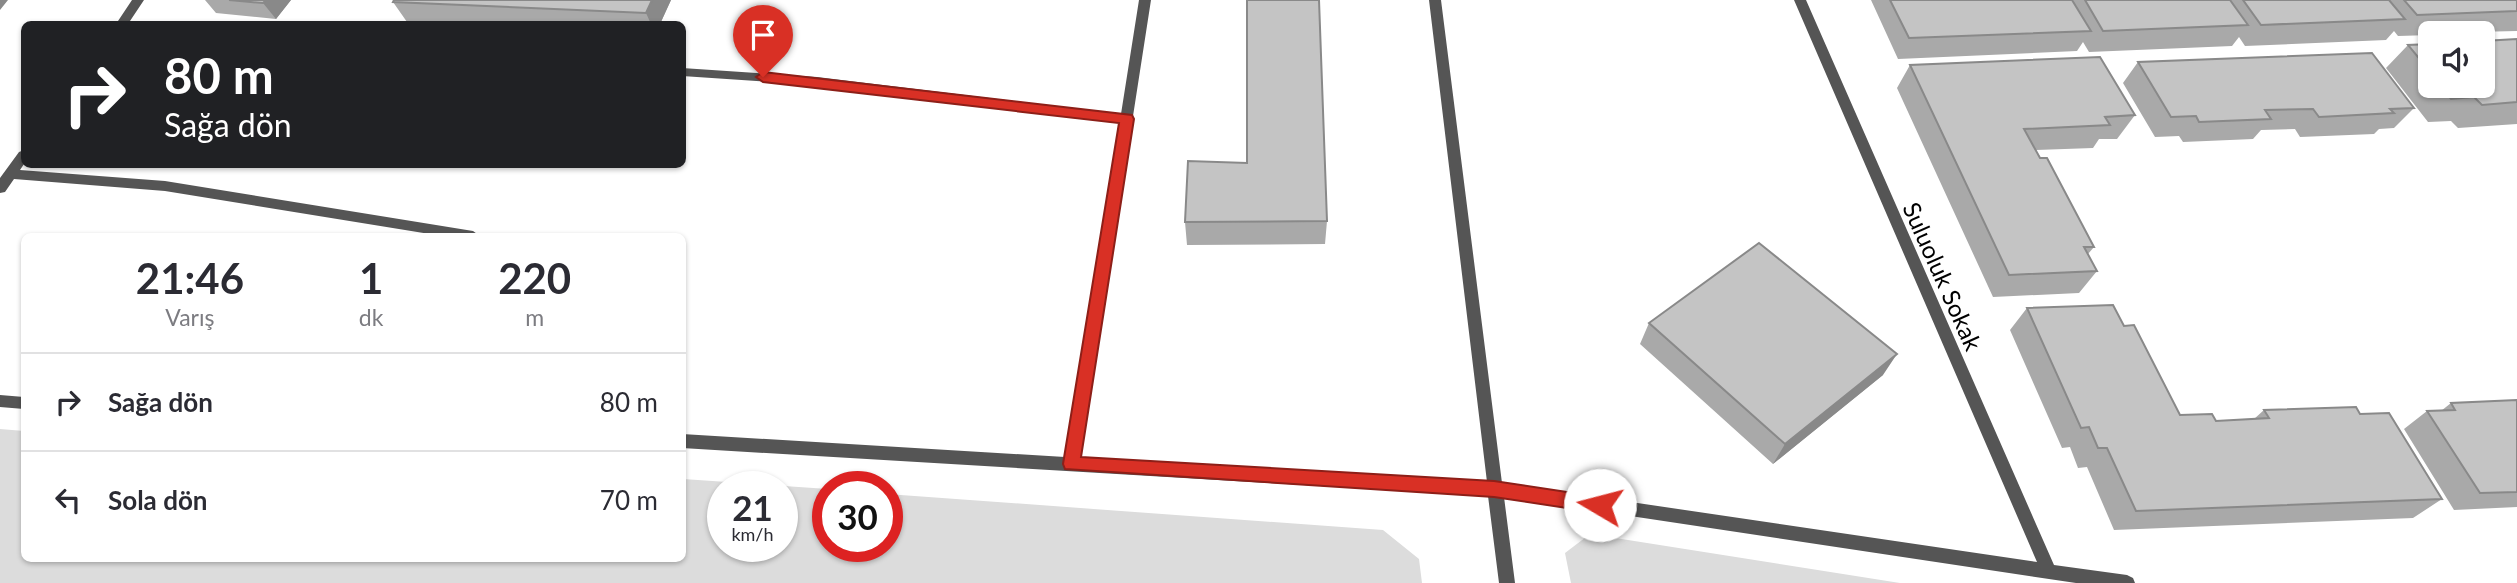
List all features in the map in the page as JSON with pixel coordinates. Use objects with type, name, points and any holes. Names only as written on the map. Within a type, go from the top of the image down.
[{"type":"street","points":[[124,21],[138,0]]},
{"type":"street","points":[[1072,464],[1144,0]]},
{"type":"street","points":[[1435,0],[1507,583]]},
{"type":"street","name":"Suluoluk Sokak","points":[[1800,0],[2048,570]]},
{"type":"street","points":[[686,72],[817,81],[1127,119]]},
{"type":"street","points":[[0,188],[21,159]]},
{"type":"street","points":[[10,174],[165,186],[455,233]]},
{"type":"street","points":[[0,401],[21,403]]},
{"type":"street","points":[[686,441],[1494,489],[2127,583]]},
{"type":"shaded area","points":[[0,429],[21,431],[21,562],[686,562],[686,479],[707,481],[707,562],[798,562],[798,487],[812,488],[812,562],[903,562],[903,495],[1383,530],[1419,559],[1422,583],[0,583]]},
{"type":"shaded area","points":[[1590,534],[1900,583],[1571,583],[1565,553]]},
{"type":"building","points":[[229,0],[266,0],[263,3]]},
{"type":"building","points":[[652,0],[646,13],[393,2]]},
{"type":"building","points":[[1247,0],[1319,0],[1327,221],[1185,222],[1188,161],[1247,163]]},
{"type":"building","points":[[1890,0],[2072,0],[2091,31],[1909,38]]},
{"type":"building","points":[[2085,0],[2230,0],[2248,25],[2103,31]]},
{"type":"building","points":[[2243,0],[2389,0],[2405,19],[2261,25]]},
{"type":"building","points":[[2404,0],[2517,0],[2517,11],[2417,15]]},
{"type":"building","points":[[2517,39],[2517,102],[2482,105],[2475,98],[2495,98],[2495,40]]},
{"type":"building","points":[[2408,45],[2418,45],[2418,57]]},
{"type":"building","points":[[2372,53],[2414,108],[2390,109],[2394,113],[2319,117],[2313,109],[2265,110],[2271,119],[2199,122],[2196,116],[2171,117],[2138,62]]},
{"type":"building","points":[[2100,57],[2135,115],[2105,117],[2110,125],[2024,129],[2040,158],[2047,158],[2094,247],[2084,247],[2097,271],[2009,275],[1910,65]]},
{"type":"building","points":[[1759,243],[1897,354],[1785,444],[1649,323]]},
{"type":"building","points":[[2113,305],[2124,326],[2134,325],[2180,415],[2212,414],[2216,421],[2269,418],[2264,410],[2356,407],[2360,414],[2389,413],[2442,499],[2136,511],[2107,448],[2098,448],[2089,427],[2081,428],[2027,308]]},
{"type":"building","points":[[2517,400],[2517,492],[2480,493],[2427,411],[2455,410],[2451,403]]},
{"type":"route","points":[[763,77],[817,81],[1127,119],[1072,464],[1494,489],[1600,505]]}]
